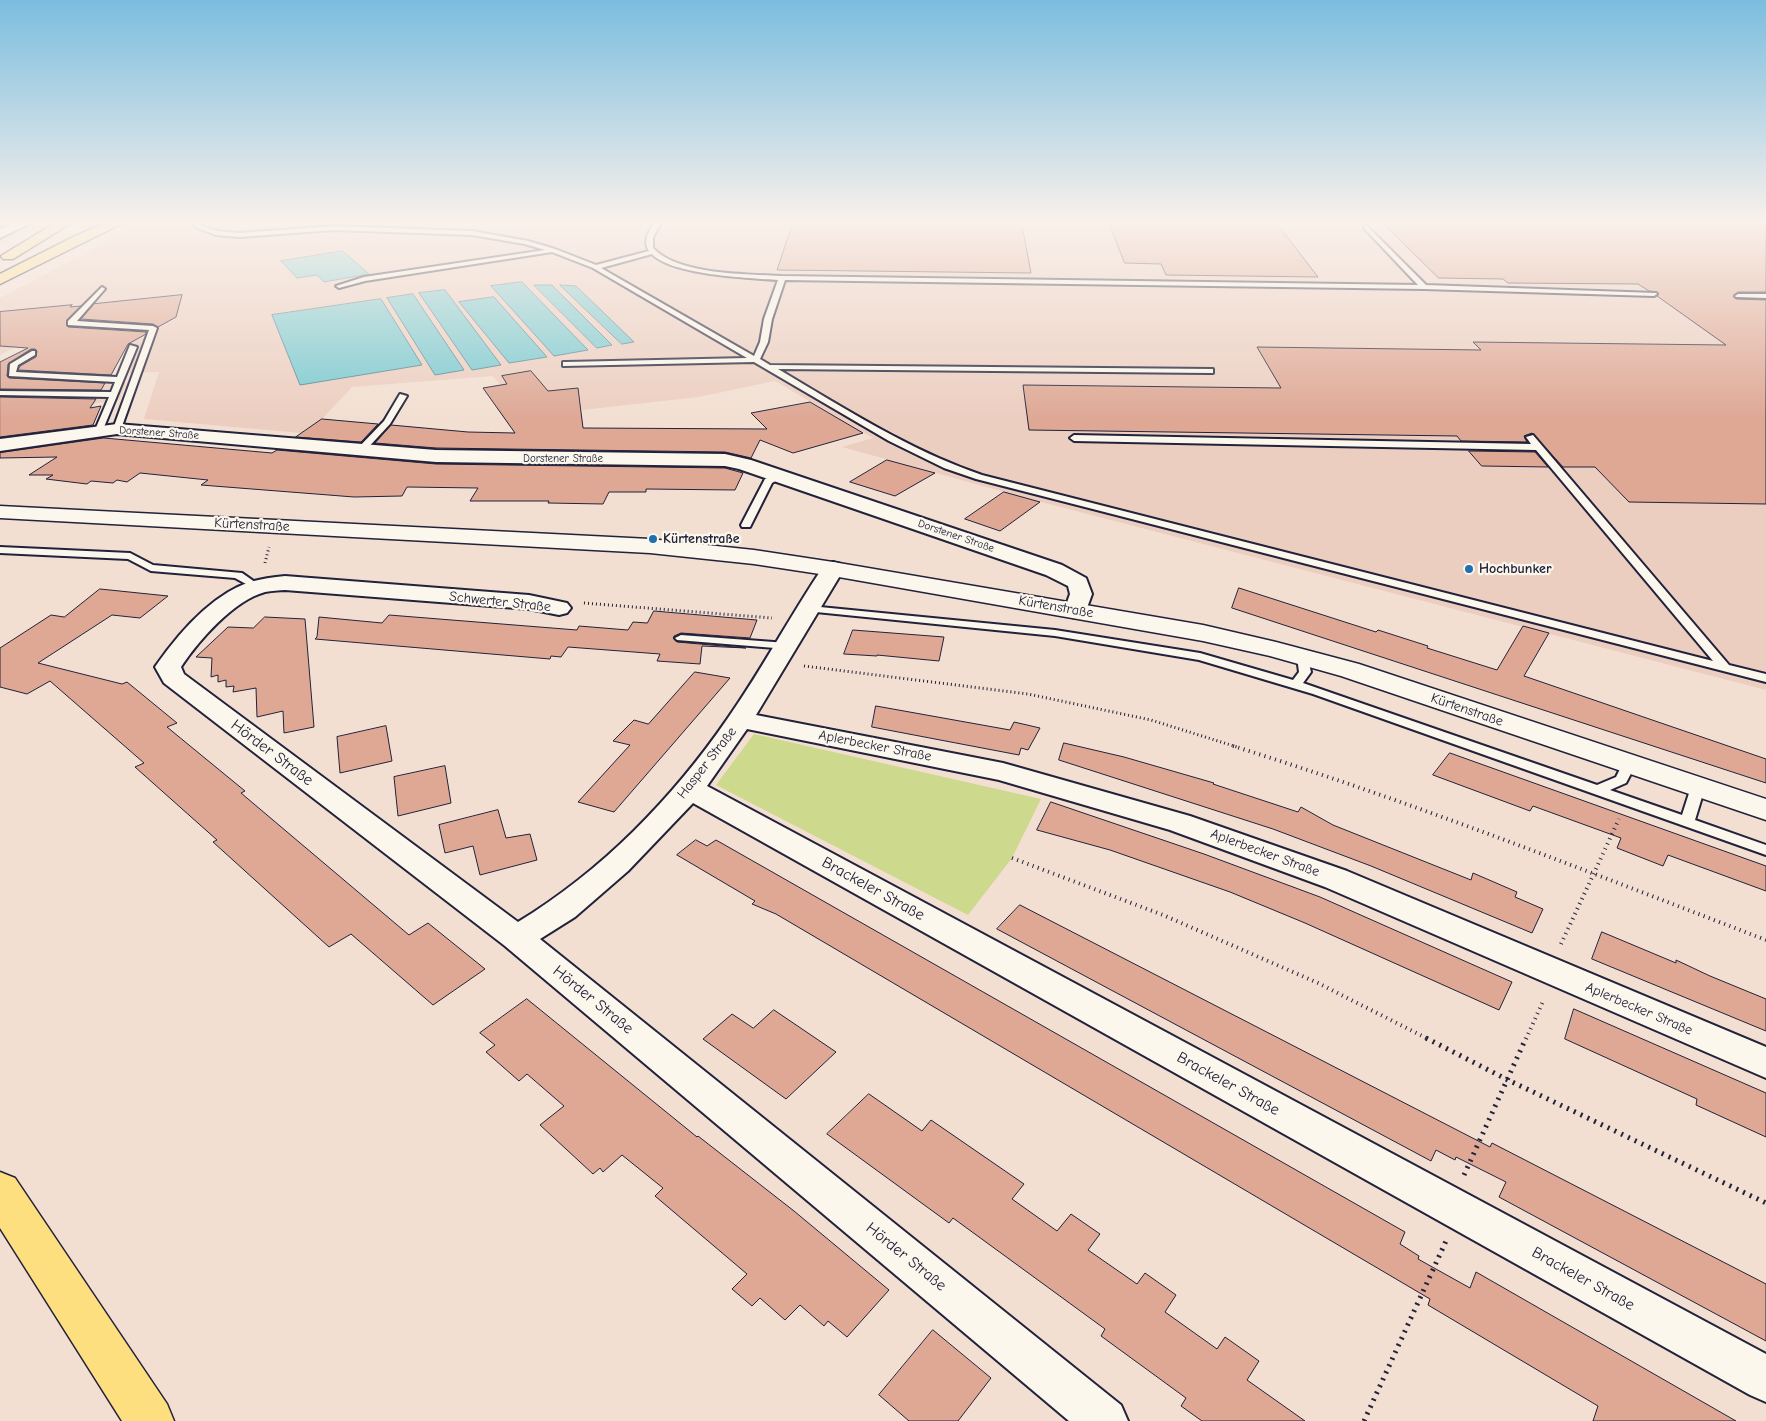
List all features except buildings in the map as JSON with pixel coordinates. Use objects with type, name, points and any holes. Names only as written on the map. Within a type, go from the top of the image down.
[{"type":"highway","points":[[0,1191],[150,1421]]},
{"type":"main road","name":"Kürtenstraße","points":[[0,512],[650,546],[833,569],[1203,633],[1303,657],[1350,670],[1766,810]]},
{"type":"street","name":"Dorstener Straße","points":[[0,445],[108,430],[436,456],[725,460],[744,464],[1054,570],[1078,583],[1081,594],[1076,611]]},
{"type":"street","name":"Hasper Straße","points":[[516,938],[564,909],[617,864],[690,789],[740,720],[833,569]]},
{"type":"street","name":"Schwerter Straße","points":[[257,587],[285,583],[529,602],[559,608]]},
{"type":"street","name":"Hörder Straße","points":[[257,587],[232,600],[179,649],[168,667],[173,678],[516,938],[1105,1421]]},
{"type":"street","name":"Aplerbecker Straße","points":[[740,720],[1003,772],[1171,820],[1336,878],[1766,1063]]},
{"type":"street","name":"Brackeler Straße","points":[[690,789],[1766,1379]]},
{"type":"lane","points":[[628,286],[892,439],[947,466],[979,477],[1766,678]]},
{"type":"lane","points":[[756,360],[764,342],[768,319],[779,286]]},
{"type":"lane","points":[[1426,286],[1446,289],[1654,294]]},
{"type":"lane","points":[[102,288],[71,323],[153,328],[108,430]]},
{"type":"lane","points":[[1738,296],[1766,296]]},
{"type":"lane","points":[[108,430],[114,394],[133,347]]},
{"type":"lane","points":[[32,353],[14,364],[12,374],[120,380]]},
{"type":"lane","points":[[566,364],[756,360]]},
{"type":"lane","points":[[767,367],[1210,371]]},
{"type":"lane","points":[[0,393],[114,394]]},
{"type":"lane","points":[[361,450],[387,422],[403,396]]},
{"type":"lane","points":[[1530,437],[1726,669]]},
{"type":"lane","points":[[1074,438],[1538,447]]},
{"type":"lane","points":[[746,526],[768,481],[779,476]]},
{"type":"lane","points":[[0,550],[130,556],[151,568],[238,575],[257,587]]},
{"type":"lane","name":"Kürtenstraße","points":[[806,615],[1054,633],[1200,657],[1296,685],[1446,736],[1766,850]]},
{"type":"lane","points":[[681,638],[781,654]]},
{"type":"lane","points":[[1296,685],[1305,672],[1303,657]]},
{"type":"lane","points":[[1596,791],[1622,780],[1630,764]]},
{"type":"lane","points":[[1687,823],[1698,787]]},
{"type":"path","name":"Schwerter Straße","points":[[559,608],[579,602],[806,615]]},
{"type":"path","points":[[781,654],[1028,694],[1151,720],[1305,768],[1480,831],[1766,940]]},
{"type":"path","points":[[1364,1421],[1455,1209],[1552,971],[1627,802]]},
{"type":"path","points":[[1012,858],[1163,915],[1318,983],[1508,1080],[1766,1203]]},
{"type":"shaded area","points":[[22,286],[1766,286],[1766,690],[1026,498],[842,447],[873,438],[775,381],[698,397],[582,410],[578,388],[508,394],[493,376],[352,387],[322,419],[301,433],[144,419],[159,372],[129,373],[138,346],[29,340],[0,355],[0,298]]},
{"type":"shaded area","points":[[0,376],[126,383],[119,400],[18,415],[0,414]]},
{"type":"green space","points":[[754,734],[1041,799],[1012,858],[968,915],[716,785]]},
{"type":"water","points":[[491,286],[526,286],[588,350],[554,356]]},
{"type":"water","points":[[535,286],[553,286],[612,345],[597,348]]},
{"type":"water","points":[[561,286],[576,286],[634,342],[622,344]]},
{"type":"water","points":[[445,290],[501,365],[472,370],[419,293]]},
{"type":"water","points":[[413,294],[464,370],[435,375],[387,298]]},
{"type":"water","points":[[494,297],[547,357],[509,363],[459,302]]},
{"type":"water","points":[[381,299],[422,365],[300,385],[272,315]]},
{"type":"place","name":"Kürtenstraße","points":[[653,539]]},
{"type":"place","name":"Hochbunker","points":[[1469,569]]}]
